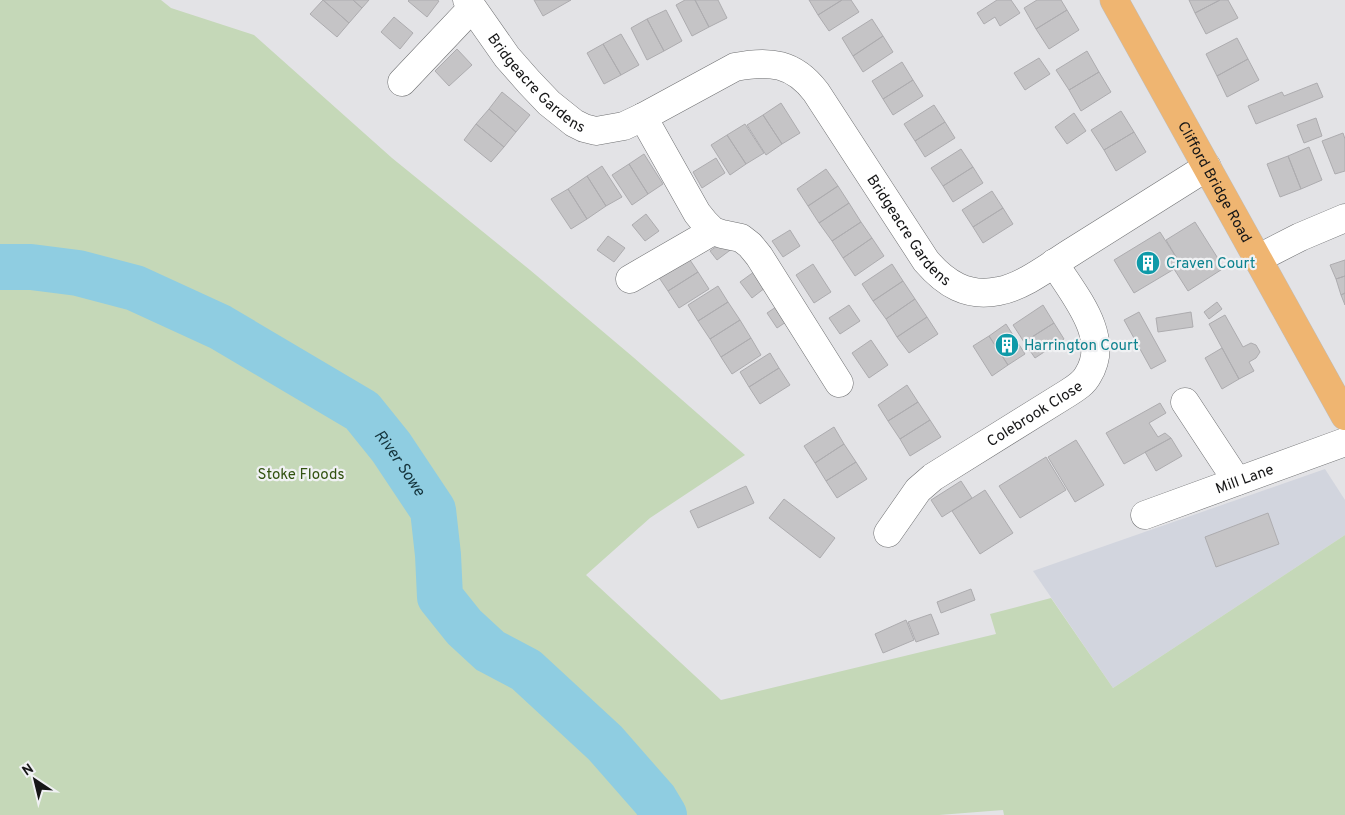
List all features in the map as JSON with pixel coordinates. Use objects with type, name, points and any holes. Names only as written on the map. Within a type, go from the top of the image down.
[{"type":"main road","name":"Clifford Bridge Road","points":[[1114,0],[1345,416]]},
{"type":"street","name":"Bridgeacre Gardens","points":[[402,82],[469,4],[507,57],[549,103],[574,123],[596,131],[624,126],[736,67],[749,64],[763,64],[787,67],[808,81],[926,260],[936,272],[957,287],[982,292],[998,291],[1014,286],[1207,167]]},
{"type":"street","points":[[643,117],[697,213],[713,231],[741,238],[754,251],[839,383]]},
{"type":"street","points":[[1257,258],[1345,218]]},
{"type":"street","points":[[630,279],[713,231]]},
{"type":"street","name":"Colebrook Close","points":[[888,533],[918,490],[933,478],[1068,393],[1080,385],[1089,374],[1096,351],[1093,328],[1054,263]]},
{"type":"street","points":[[1185,402],[1237,481]]},
{"type":"street","name":"Mill Lane","points":[[1145,515],[1345,442]]},
{"type":"shaded area","points":[[1325,469],[1345,500],[1345,535],[1113,688],[1033,571]]},
{"type":"green space","name":"Stoke Floods","points":[[0,0],[161,0],[171,8],[254,35],[392,158],[530,270],[745,455],[650,518],[586,575],[721,700],[996,634],[990,614],[1051,598],[1113,688],[1345,535],[1345,815],[1004,815],[1003,810],[939,815],[0,815]]},
{"type":"building","points":[[323,0],[349,23],[337,37],[310,14]]},
{"type":"building","points":[[323,0],[353,0],[362,8],[349,23]]},
{"type":"building","points":[[353,0],[369,0],[362,8]]},
{"type":"building","points":[[409,0],[437,0],[439,1],[427,17]]},
{"type":"building","points":[[534,0],[571,0],[543,16]]},
{"type":"building","points":[[685,0],[695,0],[709,27],[692,36],[676,5]]},
{"type":"building","points":[[695,0],[718,0],[727,18],[709,27]]},
{"type":"building","points":[[809,0],[842,0],[818,15]]},
{"type":"building","points":[[842,0],[851,0],[859,12],[829,31],[818,15]]},
{"type":"building","points":[[997,0],[1011,0],[1020,13],[1000,26],[995,17],[984,24],[977,13]]},
{"type":"building","points":[[1037,0],[1061,0],[1067,10],[1036,29],[1024,8]]},
{"type":"building","points":[[1189,0],[1220,0],[1195,13]]},
{"type":"building","points":[[1220,0],[1228,0],[1238,18],[1206,34],[1195,13]]},
{"type":"building","points":[[666,10],[682,41],[664,51],[647,19]]},
{"type":"building","points":[[1067,10],[1079,30],[1049,49],[1036,29]]},
{"type":"building","points":[[394,17],[413,33],[400,49],[381,32]]},
{"type":"building","points":[[647,19],[664,51],[647,60],[631,28]]},
{"type":"building","points":[[872,19],[883,36],[853,56],[842,38]]},
{"type":"building","points":[[621,34],[639,65],[621,75],[603,44]]},
{"type":"building","points":[[883,36],[893,52],[863,72],[853,56]]},
{"type":"building","points":[[1237,38],[1248,59],[1217,76],[1206,54]]},
{"type":"building","points":[[603,44],[621,75],[604,84],[587,53]]},
{"type":"building","points":[[457,49],[472,65],[449,86],[435,71]]},
{"type":"building","points":[[1087,51],[1099,72],[1069,90],[1056,70]]},
{"type":"building","points":[[1039,58],[1050,74],[1025,90],[1014,73]]},
{"type":"building","points":[[1248,59],[1259,80],[1227,97],[1217,76]]},
{"type":"building","points":[[902,62],[913,80],[883,99],[872,81]]},
{"type":"building","points":[[1099,72],[1111,92],[1081,111],[1069,90]]},
{"type":"building","points":[[913,80],[923,96],[893,115],[883,99]]},
{"type":"building","points":[[1317,83],[1323,97],[1256,124],[1248,106],[1282,92],[1284,96]]},
{"type":"building","points":[[502,92],[530,115],[516,132],[489,109]]},
{"type":"building","points":[[781,103],[800,133],[782,144],[763,115]]},
{"type":"building","points":[[934,105],[945,122],[915,141],[904,124]]},
{"type":"building","points":[[489,109],[516,132],[504,147],[476,124]]},
{"type":"building","points":[[1121,111],[1134,132],[1104,150],[1091,130]]},
{"type":"building","points":[[1074,113],[1086,131],[1067,144],[1055,127]]},
{"type":"building","points":[[763,115],[782,144],[766,155],[747,125]]},
{"type":"building","points":[[1316,118],[1322,136],[1304,143],[1297,125]]},
{"type":"building","points":[[945,122],[955,138],[925,157],[915,141]]},
{"type":"building","points":[[476,124],[504,147],[491,162],[464,140]]},
{"type":"building","points":[[745,124],[764,153],[746,164],[727,135]]},
{"type":"building","points":[[1134,132],[1146,152],[1116,171],[1104,150]]},
{"type":"building","points":[[1343,133],[1345,139],[1345,171],[1335,174],[1322,141]]},
{"type":"building","points":[[727,135],[746,164],[730,175],[711,145]]},
{"type":"building","points":[[1309,147],[1322,180],[1301,189],[1288,156]]},
{"type":"building","points":[[961,149],[973,167],[943,186],[931,168]]},
{"type":"building","points":[[644,154],[663,184],[648,194],[629,164]]},
{"type":"building","points":[[1288,156],[1301,189],[1280,197],[1267,164]]},
{"type":"building","points":[[716,158],[725,173],[702,188],[693,172]]},
{"type":"building","points":[[629,164],[648,194],[632,205],[612,175]]},
{"type":"building","points":[[602,166],[622,197],[606,206],[587,176]]},
{"type":"building","points":[[973,167],[983,183],[953,202],[943,186]]},
{"type":"building","points":[[826,169],[838,186],[808,206],[797,189]]},
{"type":"building","points":[[587,176],[606,206],[587,219],[568,189]]},
{"type":"building","points":[[838,186],[849,203],[819,223],[808,206]]},
{"type":"building","points":[[568,189],[587,219],[571,229],[551,199]]},
{"type":"building","points":[[992,191],[1003,208],[973,227],[962,210]]},
{"type":"building","points":[[849,203],[861,222],[832,241],[819,223]]},
{"type":"building","points":[[1003,208],[1013,224],[983,243],[973,227]]},
{"type":"building","points":[[646,214],[659,231],[645,241],[632,225]]},
{"type":"building","points":[[861,222],[872,238],[843,258],[832,241]]},
{"type":"building","name":"Craven Court","points":[[1195,222],[1224,268],[1188,291],[1174,269],[1181,265],[1166,240]]},
{"type":"building","points":[[790,230],[800,246],[783,257],[772,241]]},
{"type":"building","name":"Craven Court","points":[[1160,232],[1181,265],[1134,293],[1114,260]]},
{"type":"building","points":[[608,236],[625,248],[614,262],[597,250]]},
{"type":"building","points":[[872,238],[884,256],[855,276],[843,258]]},
{"type":"building","points":[[727,239],[733,248],[717,260],[710,251]]},
{"type":"building","points":[[688,257],[698,272],[668,291],[658,276]]},
{"type":"building","points":[[1345,260],[1345,276],[1336,279],[1330,265]]},
{"type":"building","points":[[813,264],[831,292],[814,303],[796,275]]},
{"type":"building","points":[[892,264],[903,281],[873,301],[862,284]]},
{"type":"building","points":[[758,269],[770,284],[752,298],[740,282]]},
{"type":"building","points":[[698,272],[709,289],[679,308],[668,291]]},
{"type":"building","points":[[1345,276],[1345,293],[1341,295],[1336,279]]},
{"type":"building","points":[[903,281],[915,299],[886,319],[873,301]]},
{"type":"building","points":[[718,286],[728,302],[698,321],[688,305]]},
{"type":"building","points":[[1345,293],[1345,305],[1341,295]]},
{"type":"building","points":[[915,299],[927,317],[897,337],[886,319]]},
{"type":"building","points":[[728,302],[740,320],[710,339],[698,321]]},
{"type":"building","points":[[1217,302],[1222,309],[1209,319],[1204,312]]},
{"type":"building","points":[[782,303],[792,318],[777,328],[767,313]]},
{"type":"building","points":[[849,305],[860,321],[840,334],[829,318]]},
{"type":"building","points":[[1043,305],[1054,323],[1024,342],[1013,325]]},
{"type":"building","points":[[1139,312],[1166,361],[1151,369],[1124,320]]},
{"type":"building","points":[[1191,312],[1193,327],[1158,332],[1156,318]]},
{"type":"building","points":[[1225,315],[1243,347],[1251,343],[1256,345],[1260,352],[1256,358],[1249,362],[1254,371],[1239,379],[1209,324]]},
{"type":"building","points":[[927,317],[938,334],[909,353],[897,337]]},
{"type":"building","points":[[740,320],[751,338],[721,357],[710,339]]},
{"type":"building","points":[[1054,323],[1064,339],[1035,358],[1024,342]]},
{"type":"building","name":"Harrington Court","points":[[1006,324],[1025,354],[1008,365],[989,336]]},
{"type":"building","name":"Harrington Court","points":[[989,336],[1008,365],[992,376],[973,346]]},
{"type":"building","points":[[751,338],[761,355],[732,374],[721,357]]},
{"type":"building","points":[[871,340],[888,365],[869,378],[852,353]]},
{"type":"building","points":[[1222,348],[1239,379],[1222,389],[1205,358]]},
{"type":"building","points":[[770,353],[779,368],[749,387],[740,372]]},
{"type":"building","points":[[779,368],[790,385],[760,404],[749,387]]},
{"type":"building","points":[[907,385],[918,402],[888,421],[878,405]]},
{"type":"building","points":[[918,402],[930,420],[900,439],[888,421]]},
{"type":"building","points":[[1160,403],[1166,413],[1149,423],[1158,437],[1165,433],[1171,438],[1124,464],[1106,433]]},
{"type":"building","points":[[930,420],[941,437],[910,456],[900,439]]},
{"type":"building","points":[[834,427],[844,444],[815,463],[804,446]]},
{"type":"building","points":[[1171,438],[1182,456],[1156,471],[1145,452]]},
{"type":"building","points":[[1076,440],[1104,485],[1075,502],[1048,457]]},
{"type":"building","points":[[844,444],[856,462],[826,481],[815,463]]},
{"type":"building","points":[[1046,457],[1066,490],[1020,518],[999,486]]},
{"type":"building","points":[[856,462],[867,479],[837,498],[826,481]]},
{"type":"building","points":[[961,481],[972,498],[942,517],[931,500]]},
{"type":"building","points":[[746,486],[754,503],[698,528],[690,511]]},
{"type":"building","points":[[985,490],[1013,533],[980,554],[952,511]]},
{"type":"building","points":[[784,499],[835,538],[820,558],[769,518]]},
{"type":"building","points":[[1268,513],[1279,544],[1216,567],[1205,537]]},
{"type":"building","points":[[971,589],[975,600],[941,613],[937,602]]},
{"type":"building","points":[[931,614],[939,634],[916,642],[908,622]]},
{"type":"building","points":[[906,620],[914,640],[883,653],[875,634]]},
{"type":"waterway","name":"River Sowe","points":[[0,267],[31,267],[78,273],[135,288],[220,327],[362,411],[391,447],[433,510],[440,597],[464,627],[490,651],[526,670],[605,743],[655,800],[664,815]]},
{"type":"place","name":"Craven Court","points":[[1148,263]]},
{"type":"place","name":"Harrington Court","points":[[1007,345]]}]
